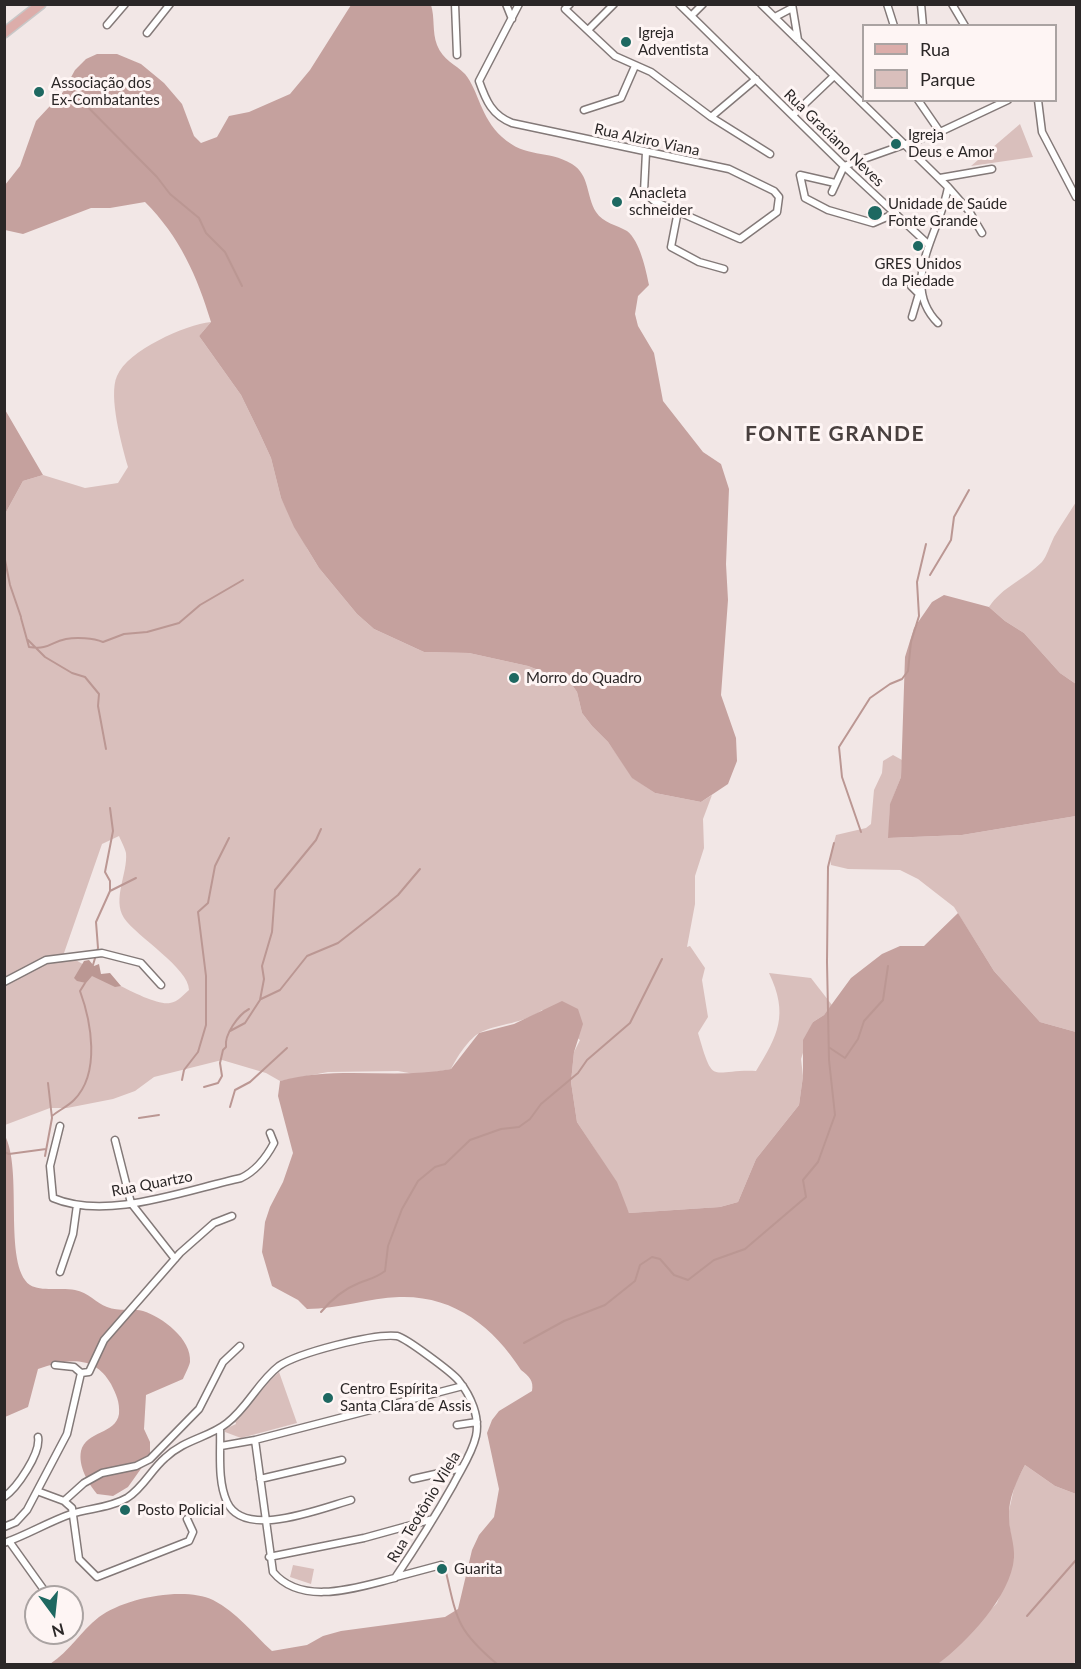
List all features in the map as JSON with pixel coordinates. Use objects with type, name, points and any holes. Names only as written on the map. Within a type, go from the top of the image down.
[{"type":"main road","points":[[4,33],[41,4]]},
{"type":"street","points":[[107,25],[125,4]]},
{"type":"street","points":[[147,33],[170,4]]},
{"type":"street","points":[[455,4],[457,55]]},
{"type":"street","points":[[506,4],[512,19]]},
{"type":"street","points":[[512,19],[519,4]]},
{"type":"street","points":[[588,30],[614,4]]},
{"type":"street","name":"Rua Graciano Neves","points":[[679,4],[844,166],[929,245]]},
{"type":"street","points":[[692,16],[703,4]]},
{"type":"street","points":[[761,4],[904,146],[940,178],[969,211],[982,233]]},
{"type":"street","points":[[887,4],[893,24]]},
{"type":"street","points":[[921,4],[923,24]]},
{"type":"street","points":[[952,4],[963,24]]},
{"type":"street","points":[[774,17],[792,6],[798,40]]},
{"type":"street","points":[[568,7],[615,56],[660,78],[711,117],[770,154]]},
{"type":"street","name":"Rua Alziro Viana","points":[[512,19],[479,81],[492,110],[499,118],[744,174],[774,191],[779,197],[777,212],[740,239],[678,211]]},
{"type":"street","points":[[584,110],[621,98],[635,66]]},
{"type":"street","points":[[793,115],[834,76]]},
{"type":"street","points":[[711,117],[756,79]]},
{"type":"street","points":[[919,102],[940,132]]},
{"type":"street","points":[[832,192],[844,166],[940,132],[1006,102]]},
{"type":"street","points":[[1038,102],[1042,132],[1077,197]]},
{"type":"street","points":[[646,152],[644,192],[654,201],[678,211],[670,247],[699,262],[724,268]]},
{"type":"street","points":[[940,178],[993,169]]},
{"type":"street","points":[[835,183],[800,175],[805,196],[814,204],[866,223],[880,222],[896,213]]},
{"type":"street","points":[[912,317],[923,262],[945,204],[948,187]]},
{"type":"street","points":[[911,286],[919,291],[927,312],[938,323]]},
{"type":"street","points":[[4,982],[46,960],[102,953],[141,963],[161,985]]},
{"type":"street","points":[[60,1126],[50,1166],[53,1198],[77,1204],[73,1234],[60,1272]]},
{"type":"street","name":"Rua Quartzo","points":[[77,1204],[132,1203],[249,1174],[268,1154],[274,1143],[270,1133]]},
{"type":"street","points":[[115,1140],[132,1203],[175,1259]]},
{"type":"street","points":[[55,1365],[74,1367],[81,1372],[89,1372],[104,1340],[175,1259],[202,1232],[214,1223],[232,1216]]},
{"type":"street","points":[[40,1585],[7,1542],[75,1513],[117,1503],[128,1497],[138,1489],[163,1459],[182,1444],[220,1428],[243,1410],[257,1387],[280,1366],[310,1352],[376,1338],[399,1336],[454,1374],[463,1386],[472,1404],[477,1422],[457,1425]]},
{"type":"street","points":[[64,1501],[84,1483],[102,1473],[136,1466],[150,1459],[199,1409],[223,1362],[240,1346]]},
{"type":"street","points":[[5,1525],[27,1510],[66,1434],[81,1372]]},
{"type":"street","points":[[221,1446],[255,1440],[463,1386]]},
{"type":"street","name":"Rua Teotônio Vilela","points":[[269,1561],[277,1577],[288,1584],[313,1592],[333,1591],[395,1578],[434,1519],[462,1468],[476,1435],[477,1422]]},
{"type":"street","points":[[220,1428],[221,1464],[227,1503],[242,1516],[265,1522],[351,1500]]},
{"type":"street","points":[[4,1497],[20,1482],[39,1448],[38,1437]]},
{"type":"street","points":[[255,1440],[269,1561],[434,1519]]},
{"type":"street","points":[[260,1479],[342,1460]]},
{"type":"street","points":[[413,1479],[462,1468]]},
{"type":"street","points":[[37,1491],[64,1501],[75,1513],[79,1559],[98,1577],[189,1541],[193,1532],[187,1519]]},
{"type":"street","points":[[395,1578],[441,1565]]},
{"type":"green space","points":[[1020,124],[1033,157],[971,166]]},
{"type":"green space","points":[[211,322],[199,336],[241,395],[271,458],[281,498],[308,550],[319,568],[357,614],[374,629],[424,652],[469,653],[528,666],[570,682],[577,692],[582,713],[608,742],[633,778],[655,793],[701,802],[712,795],[703,819],[704,848],[695,876],[695,904],[687,947],[690,946],[705,968],[702,980],[708,1017],[698,1033],[711,1069],[722,1073],[756,1071],[770,1046],[778,1024],[778,1001],[769,973],[811,978],[832,1005],[824,1015],[813,1022],[801,1059],[803,1076],[799,1105],[756,1159],[738,1202],[720,1207],[629,1213],[598,1154],[577,1122],[571,1082],[574,1052],[580,1040],[542,1010],[520,1021],[481,1032],[464,1048],[451,1069],[420,1075],[398,1071],[328,1072],[280,1081],[266,1073],[222,1060],[154,1077],[135,1091],[113,1099],[67,1108],[50,1108],[5,1125],[5,514],[23,481],[43,475],[85,488],[118,483],[128,467],[115,408],[117,376],[123,366],[145,348],[158,340]],"holes":[[[119,836],[126,853],[120,894],[121,911],[124,918],[172,963],[187,981],[189,990],[170,1003],[160,1002],[133,992],[64,953],[102,844]]]},
{"type":"green space","points":[[1076,502],[1076,684],[1060,673],[1024,633],[989,607],[1007,588],[1042,562],[1054,537]]},
{"type":"green space","points":[[893,755],[902,760],[901,777],[890,805],[889,838],[962,835],[1076,816],[1076,1032],[1040,1022],[994,971],[954,907],[918,879],[900,870],[848,869],[831,865],[830,857],[836,835],[866,828],[871,824],[874,790],[882,773],[883,761]]},
{"type":"green space","points":[[279,1372],[297,1423],[241,1438],[225,1432],[225,1429],[236,1424],[235,1421]]},
{"type":"green space","points":[[1025,1465],[1055,1486],[1076,1494],[1076,1661],[1073,1664],[938,1664],[997,1603],[1014,1558],[1008,1515],[1015,1484]]},
{"type":"green space","points":[[293,1565],[314,1569],[311,1584],[290,1577]]},
{"type":"shaded area","points":[[351,5],[431,5],[435,40],[440,50],[470,81],[484,113],[495,129],[511,144],[528,151],[563,159],[572,164],[582,174],[593,206],[599,216],[627,231],[636,242],[649,285],[638,296],[635,314],[638,326],[654,353],[663,401],[703,452],[721,464],[729,489],[726,564],[728,600],[721,695],[736,738],[737,761],[728,784],[701,802],[655,793],[632,778],[608,742],[582,713],[577,692],[570,682],[528,666],[469,653],[424,652],[374,629],[357,614],[319,568],[294,527],[281,498],[271,458],[241,395],[199,336],[211,322],[193,273],[178,243],[145,202],[110,208],[91,208],[23,234],[5,230],[5,185],[20,166],[36,121],[63,92],[75,70],[86,59],[97,54],[117,54],[141,64],[164,83],[182,104],[194,136],[201,143],[217,137],[229,116],[249,112],[290,94],[310,70]]},
{"type":"shaded area","points":[[4,408],[43,475],[23,481],[5,514]]},
{"type":"shaded area","points":[[944,595],[989,607],[1024,633],[1060,673],[1076,684],[1076,816],[962,835],[888,838],[890,804],[901,777],[905,657],[914,628],[932,602]]},
{"type":"shaded area","points":[[958,913],[994,971],[1040,1022],[1076,1032],[1076,1494],[1055,1486],[1025,1465],[1010,1503],[1009,1522],[1014,1558],[1005,1588],[986,1617],[949,1655],[938,1664],[50,1664],[71,1645],[84,1645],[84,1631],[99,1617],[123,1604],[154,1596],[186,1594],[213,1600],[237,1617],[272,1651],[307,1645],[323,1636],[341,1631],[445,1617],[458,1609],[472,1550],[479,1535],[494,1517],[499,1489],[487,1433],[492,1420],[499,1411],[532,1391],[532,1382],[498,1340],[484,1327],[470,1316],[437,1301],[399,1297],[307,1309],[298,1300],[272,1286],[262,1252],[265,1222],[293,1153],[278,1096],[280,1081],[323,1074],[409,1073],[451,1069],[479,1033],[514,1024],[562,1001],[578,1009],[583,1024],[574,1052],[571,1082],[577,1122],[617,1182],[629,1213],[720,1207],[738,1202],[756,1159],[799,1105],[803,1076],[803,1040],[813,1022],[824,1015],[851,978],[882,954],[900,946],[924,946]]},
{"type":"shaded area","points":[[89,960],[94,966],[99,964],[101,974],[110,973],[121,986],[115,987],[92,976],[86,983],[77,981],[74,978],[84,961]]},
{"type":"shaded area","points":[[4,1134],[10,1149],[13,1169],[17,1258],[22,1274],[30,1285],[40,1288],[75,1290],[112,1308],[139,1310],[151,1314],[181,1337],[189,1353],[190,1362],[183,1379],[146,1395],[144,1429],[150,1442],[150,1456],[128,1487],[113,1496],[97,1494],[87,1480],[80,1457],[84,1444],[117,1421],[119,1414],[118,1402],[111,1384],[96,1368],[88,1363],[69,1361],[38,1369],[28,1407],[5,1417]]},
{"type":"waterway","points":[[66,85],[157,177],[170,194],[199,218],[206,233],[225,252],[242,286]]},
{"type":"waterway","points":[[930,575],[951,540],[954,517],[969,490]]},
{"type":"waterway","points":[[861,832],[842,777],[839,747],[870,698],[890,684],[902,679],[908,671],[911,642],[919,616],[917,582],[926,544]]},
{"type":"waterway","points":[[4,555],[10,585],[21,617]]},
{"type":"waterway","points":[[21,618],[29,647],[41,647],[75,638],[103,642],[124,634],[147,632],[179,623],[200,605],[243,580]]},
{"type":"waterway","points":[[28,640],[45,657],[72,673],[85,677],[99,694],[98,706],[106,749]]},
{"type":"waterway","points":[[93,965],[98,948],[96,922],[110,891],[110,881],[105,872],[113,831],[110,808]]},
{"type":"waterway","points":[[230,1031],[245,1023],[260,1000],[264,979],[262,966],[272,932],[275,890],[316,840],[321,829]]},
{"type":"waterway","points":[[182,1080],[184,1070],[198,1052],[206,1025],[206,976],[198,912],[208,903],[215,866],[229,838]]},
{"type":"waterway","points":[[524,1343],[564,1321],[605,1305],[635,1281],[640,1265],[652,1257],[660,1259],[674,1275],[688,1280],[714,1260],[745,1249],[806,1197],[803,1180],[818,1162],[835,1115],[829,1060],[827,962],[828,867],[834,843]]},
{"type":"waterway","points":[[261,999],[280,990],[307,956],[338,943],[375,914],[398,895],[420,869]]},
{"type":"waterway","points":[[110,891],[136,878]]},
{"type":"waterway","points":[[321,1312],[333,1299],[353,1285],[385,1271],[388,1246],[402,1209],[418,1181],[435,1167],[445,1164],[470,1140],[501,1129],[519,1127],[530,1119],[541,1104],[578,1073],[587,1060],[630,1023],[662,959]]},
{"type":"waterway","points":[[830,1048],[845,1058],[858,1039],[864,1021],[883,1000],[888,966]]},
{"type":"waterway","points":[[52,1116],[74,1100],[88,1076],[91,1062],[90,1032],[80,991],[85,983]]},
{"type":"waterway","points":[[204,1087],[218,1083],[222,1076],[220,1063],[229,1031],[240,1016],[249,1009]]},
{"type":"waterway","points":[[230,1107],[235,1090],[250,1082],[287,1048]]},
{"type":"waterway","points":[[45,1156],[52,1118],[48,1083]]},
{"type":"waterway","points":[[139,1118],[159,1115]]},
{"type":"waterway","points":[[4,1152],[9,1154],[46,1149]]},
{"type":"waterway","points":[[1027,1616],[1076,1560]]},
{"type":"waterway","points":[[446,1572],[461,1624],[474,1643],[497,1664]]},
{"type":"place","name":"Igreja Adventista","points":[[626,42]]},
{"type":"place","name":"Associação dos Ex-Combatantes","points":[[39,92]]},
{"type":"place","name":"Igreja Deus e Amor","points":[[896,144]]},
{"type":"place","name":"Anacleta schneider","points":[[617,202]]},
{"type":"place","name":"Unidade de Saúde Fonte Grande","points":[[875,213]]},
{"type":"place","name":"GRES Unidos da Piedade","points":[[918,246]]},
{"type":"place","name":"Morro do Quadro","points":[[514,678]]},
{"type":"place","name":"Centro Espírita Santa Clara de Assis","points":[[328,1398]]},
{"type":"place","name":"Posto Policial","points":[[125,1510]]},
{"type":"place","name":"Guarita","points":[[442,1569]]},
{"type":"district","name":"FONTE GRANDE","points":[[835,434]]}]
